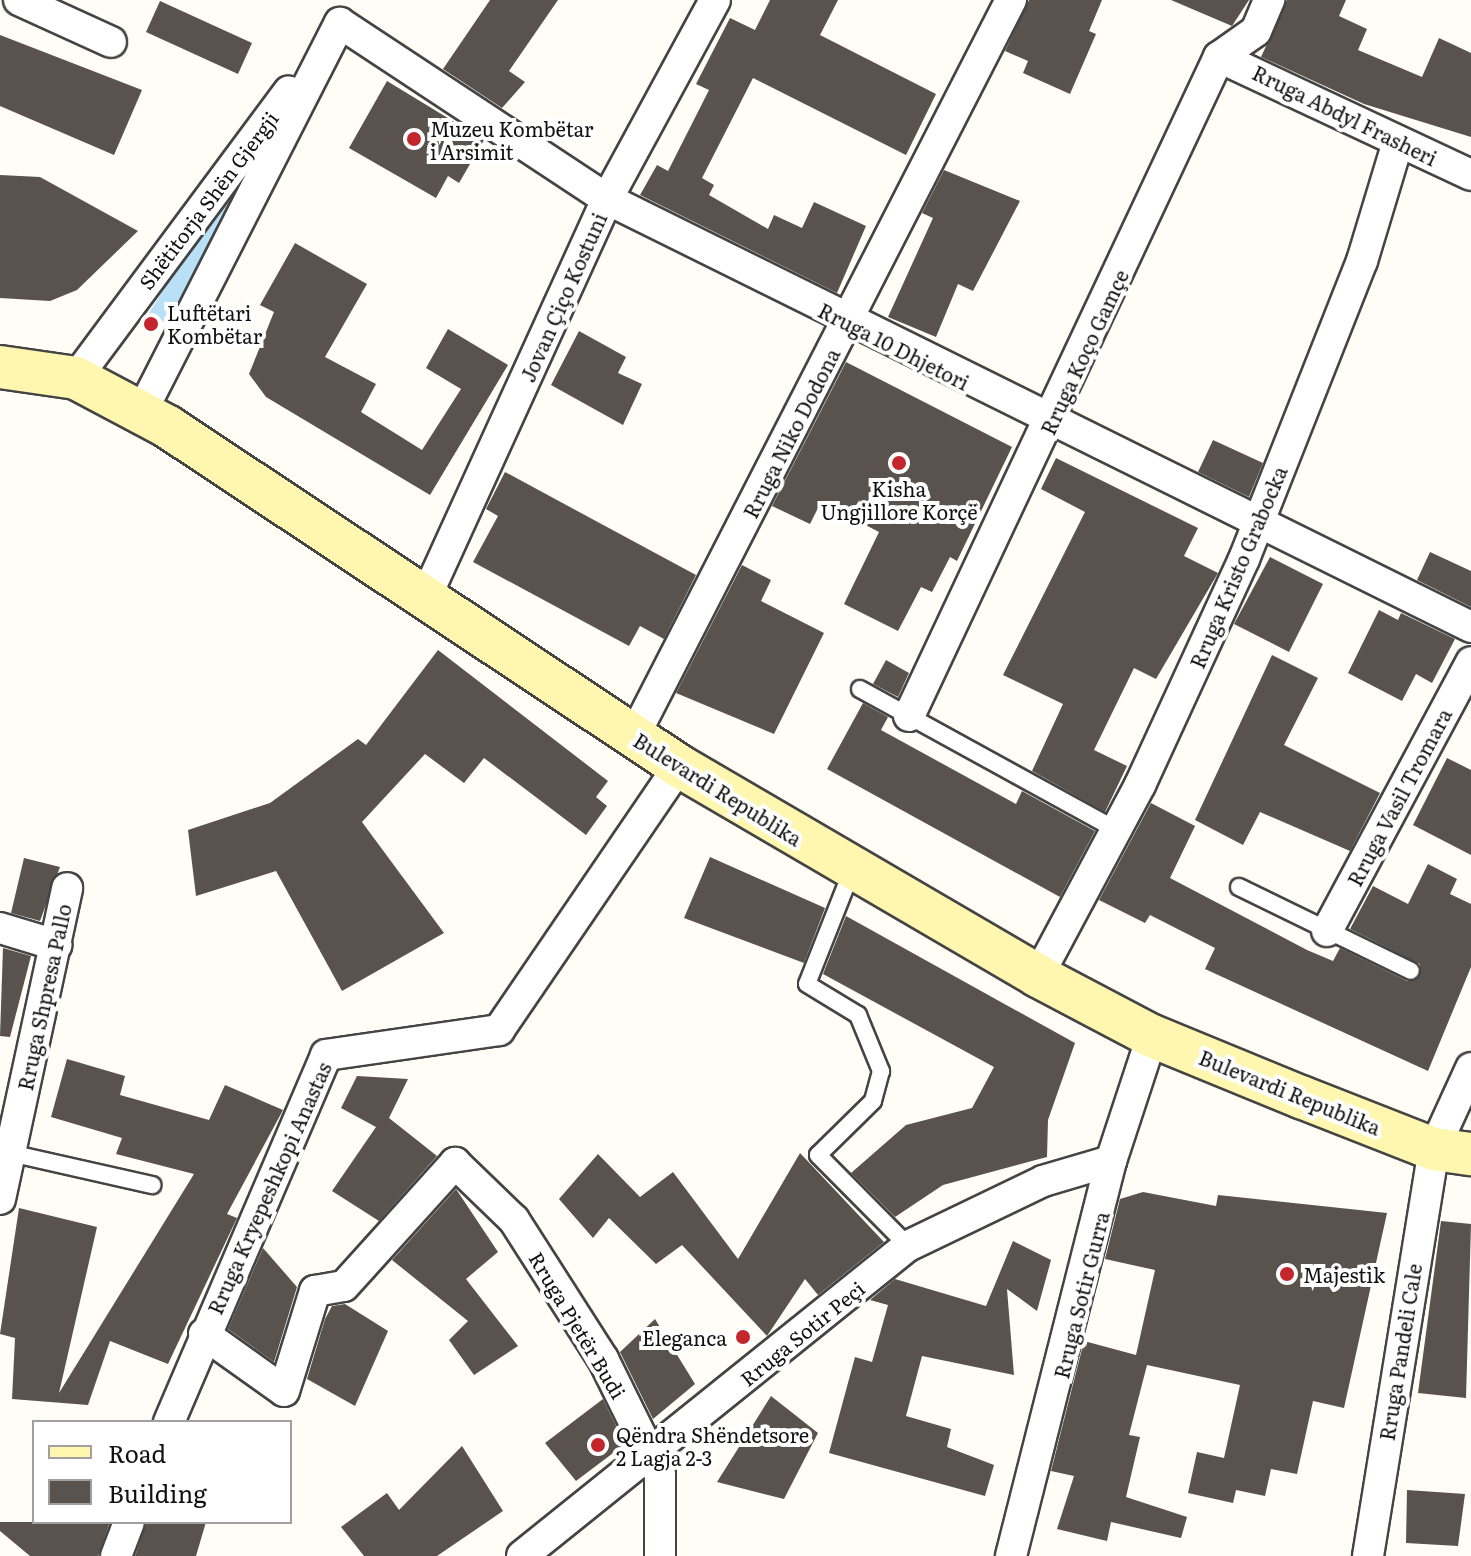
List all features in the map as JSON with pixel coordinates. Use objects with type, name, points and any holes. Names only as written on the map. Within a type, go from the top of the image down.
[{"type":"street","points":[[19,0],[111,42]]},
{"type":"street","name":"Jovan Çiço Kostuni","points":[[424,601],[607,199],[715,0]]},
{"type":"street","name":"Rruga Niko Dodona","points":[[634,736],[848,324],[1011,0]]},
{"type":"street","points":[[1219,57],[1256,31],[1269,0]]},
{"type":"street","name":"Rruga 10 Dhjetori","points":[[349,11],[607,199],[1051,425],[1471,627]]},
{"type":"street","name":"Shëtitorja Shën Gjergji","points":[[76,378],[349,11]]},
{"type":"street","name":"Shëtitorja Shën Gjergji","points":[[141,413],[349,11]]},
{"type":"street","name":"Rruga Abdyl Frasheri","points":[[1219,57],[1471,175]]},
{"type":"street","name":"Rruga Koço Gamçe","points":[[909,716],[1051,425],[1219,57]]},
{"type":"street","name":"Rruga Kristo Grabocka","points":[[1038,976],[1116,830],[1258,524],[1362,261],[1398,142]]},
{"type":"street","name":"Bulevardi Republika","points":[[0,367],[76,378],[141,413],[679,766],[851,873],[1038,976],[1152,1036],[1453,1152]]},
{"type":"street","name":"Rruga Vasil Tromara","points":[[1327,931],[1471,662]]},
{"type":"street","name":"Rruga Kryepeshkopi Anastas","points":[[170,1420],[326,1055],[499,1030],[679,766]]},
{"type":"street","name":"Rruga Shpresa Pallo","points":[[0,1199],[67,888]]},
{"type":"street","points":[[0,928],[56,945]]},
{"type":"street","name":"Rruga Sotir Gurra","points":[[1011,1556],[1105,1201],[1111,1161],[1152,1036]]},
{"type":"street","name":"Rruga Pandeli Cale","points":[[1368,1556],[1471,1068]]},
{"type":"street","name":"Rruga Sotir Peçi","points":[[522,1556],[652,1455],[908,1246],[1043,1181],[1111,1161]]},
{"type":"street","name":"Rruga Pjetër Budi","points":[[204,1334],[284,1391],[315,1291],[344,1286],[455,1163],[514,1220],[603,1359],[652,1455],[665,1513],[660,1556]]},
{"type":"street","points":[[116,1556],[128,1524]]},
{"type":"lane","points":[[860,689],[1116,830]]},
{"type":"lane","points":[[851,873],[807,984],[858,1015],[881,1071],[873,1101],[818,1155],[908,1246]]},
{"type":"lane","points":[[1239,887],[1411,971]]},
{"type":"lane","points":[[10,1153],[152,1185]]},
{"type":"water","points":[[220,200],[236,210],[166,323],[149,313]]},
{"type":"building","points":[[490,0],[558,0],[509,71],[525,82],[502,108],[443,69]]},
{"type":"building","points":[[770,0],[838,0],[820,35],[936,94],[906,155],[753,78],[702,178],[714,185],[709,195],[768,229],[774,215],[802,228],[814,202],[866,226],[837,293],[640,195],[657,165],[668,171],[709,90],[696,84],[730,18],[755,30]]},
{"type":"building","points":[[1029,0],[1102,0],[1089,31],[1096,34],[1070,94],[1023,73],[1028,61],[1005,51]]},
{"type":"building","points":[[1171,0],[1249,0],[1232,26]]},
{"type":"building","points":[[1287,0],[1346,0],[1339,16],[1367,29],[1358,50],[1422,77],[1439,38],[1471,53],[1471,137],[1364,104],[1261,57]]},
{"type":"building","points":[[160,1],[252,43],[238,74],[146,32]]},
{"type":"building","points":[[0,35],[142,90],[114,155],[0,106]]},
{"type":"building","name":"Muzeu Kombëtar i Arsimit","points":[[387,81],[484,140],[459,183],[448,176],[436,198],[349,148]]},
{"type":"building","points":[[944,170],[1020,201],[973,291],[958,284],[936,337],[888,317],[933,218],[922,213]]},
{"type":"building","points":[[0,175],[40,177],[138,231],[77,290],[50,301],[0,298]]},
{"type":"building","points":[[295,243],[367,284],[325,357],[376,384],[361,412],[422,450],[461,389],[426,368],[448,329],[508,365],[430,495],[266,397],[249,374],[274,312],[260,305]]},
{"type":"building","points":[[579,331],[626,357],[618,373],[642,384],[623,425],[551,385]]},
{"type":"building","name":"Kisha Ungjillore Korçë","points":[[846,362],[1012,447],[957,561],[950,557],[932,592],[921,587],[898,631],[844,604],[879,532],[821,502],[810,524],[772,506]]},
{"type":"building","points":[[1213,440],[1263,463],[1249,497],[1198,472]]},
{"type":"building","points":[[1056,458],[1198,528],[1184,556],[1218,573],[1156,679],[1134,668],[1094,750],[1127,766],[1105,812],[1032,771],[1063,704],[1003,675],[1085,512],[1041,489]]},
{"type":"building","points":[[505,472],[696,575],[664,639],[640,626],[629,646],[473,562],[498,516],[486,509]]},
{"type":"building","points":[[1430,552],[1471,571],[1471,607],[1417,580]]},
{"type":"building","points":[[1270,557],[1323,584],[1289,652],[1234,624]]},
{"type":"building","points":[[742,565],[771,580],[761,601],[824,633],[774,734],[676,693]]},
{"type":"building","points":[[1379,610],[1398,620],[1401,613],[1455,639],[1432,683],[1416,674],[1402,701],[1348,673]]},
{"type":"building","points":[[438,650],[608,781],[596,797],[607,806],[586,835],[484,758],[464,783],[425,754],[362,822],[444,933],[342,991],[276,871],[196,896],[188,830],[270,803],[358,739],[366,745]]},
{"type":"building","points":[[1272,655],[1318,678],[1284,745],[1380,793],[1350,851],[1260,812],[1243,845],[1195,820]]},
{"type":"building","points":[[886,660],[909,673],[898,697],[873,684]]},
{"type":"building","points":[[863,703],[888,717],[881,730],[1016,804],[1022,791],[1095,831],[1060,897],[827,769]]},
{"type":"building","points":[[1447,758],[1471,770],[1471,855],[1413,825]]},
{"type":"building","points":[[1151,803],[1195,826],[1170,878],[1307,950],[1333,961],[1340,948],[1407,981],[1420,976],[1420,964],[1350,929],[1373,886],[1408,904],[1428,864],[1457,879],[1450,894],[1471,904],[1471,967],[1428,1071],[1205,969],[1215,948],[1150,915],[1145,923],[1099,900]]},
{"type":"building","points":[[710,857],[825,908],[804,963],[684,918]]},
{"type":"building","points":[[24,858],[60,867],[40,921],[11,913]]},
{"type":"building","points":[[846,916],[1075,1043],[1048,1120],[1047,1157],[943,1185],[895,1217],[851,1173],[906,1125],[972,1108],[994,1067],[823,974]]},
{"type":"building","points":[[3,948],[31,956],[10,1037],[0,1036]]},
{"type":"building","points":[[67,1059],[125,1076],[120,1095],[209,1120],[225,1085],[283,1110],[227,1214],[237,1218],[168,1364],[110,1341],[88,1405],[12,1399],[15,1338],[0,1334],[19,1208],[97,1227],[59,1393],[194,1174],[116,1154],[122,1138],[51,1117]]},
{"type":"building","points":[[357,1076],[408,1079],[389,1118],[437,1156],[379,1221],[332,1191],[376,1127],[341,1108]]},
{"type":"building","points":[[800,1153],[884,1242],[818,1295],[805,1279],[767,1336],[682,1245],[656,1264],[609,1218],[593,1238],[559,1199],[598,1154],[640,1197],[673,1172],[738,1259]]},
{"type":"building","points":[[456,1189],[498,1252],[466,1279],[518,1346],[474,1375],[449,1340],[468,1321],[392,1260]]},
{"type":"building","points":[[1143,1192],[1216,1206],[1218,1195],[1387,1213],[1344,1408],[1313,1401],[1297,1474],[1271,1469],[1265,1496],[1236,1490],[1233,1503],[1188,1493],[1197,1452],[1224,1458],[1240,1385],[1147,1365],[1129,1435],[1140,1437],[1126,1497],[1187,1517],[1181,1538],[1111,1522],[1107,1541],[1057,1529],[1074,1476],[1051,1471],[1084,1341],[1136,1355],[1155,1270],[1105,1259],[1120,1199]]},
{"type":"building","points":[[1441,1221],[1471,1224],[1466,1398],[1418,1393]]},
{"type":"building","points":[[1013,1241],[1051,1260],[1037,1311],[1007,1289],[1014,1375],[922,1356],[906,1416],[951,1429],[947,1447],[994,1465],[985,1496],[829,1453],[855,1357],[872,1362],[888,1305],[870,1300],[895,1279],[986,1306]]},
{"type":"building","points":[[263,1248],[297,1287],[274,1362],[228,1329]]},
{"type":"building","points":[[345,1304],[388,1331],[355,1406],[307,1379],[325,1319],[332,1306]]},
{"type":"building","points":[[655,1319],[695,1384],[653,1419],[620,1352]]},
{"type":"building","points":[[771,1396],[818,1433],[784,1499],[717,1482]]},
{"type":"building","points":[[603,1399],[625,1444],[576,1481],[545,1443]]},
{"type":"building","points":[[462,1446],[503,1511],[437,1556],[364,1556],[341,1527],[387,1493],[399,1510]]},
{"type":"building","points":[[1407,1490],[1465,1494],[1458,1546],[1406,1543]]},
{"type":"building","points":[[0,1522],[109,1524],[98,1556],[30,1556],[0,1531]]},
{"type":"building","points":[[146,1524],[205,1524],[196,1556],[135,1556]]},
{"type":"place","name":"Muzeu Kombëtar i Arsimit","points":[[414,139]]},
{"type":"place","name":"Luftëtari Kombëtar","points":[[151,324]]},
{"type":"place","name":"Kisha Ungjillore Korçë","points":[[899,463]]},
{"type":"place","name":"Majestik","points":[[1287,1274]]},
{"type":"place","name":"Eleganca","points":[[743,1337]]},
{"type":"place","name":"Qëndra Shëndetsore 2 Lagja 2-3","points":[[598,1445]]}]
